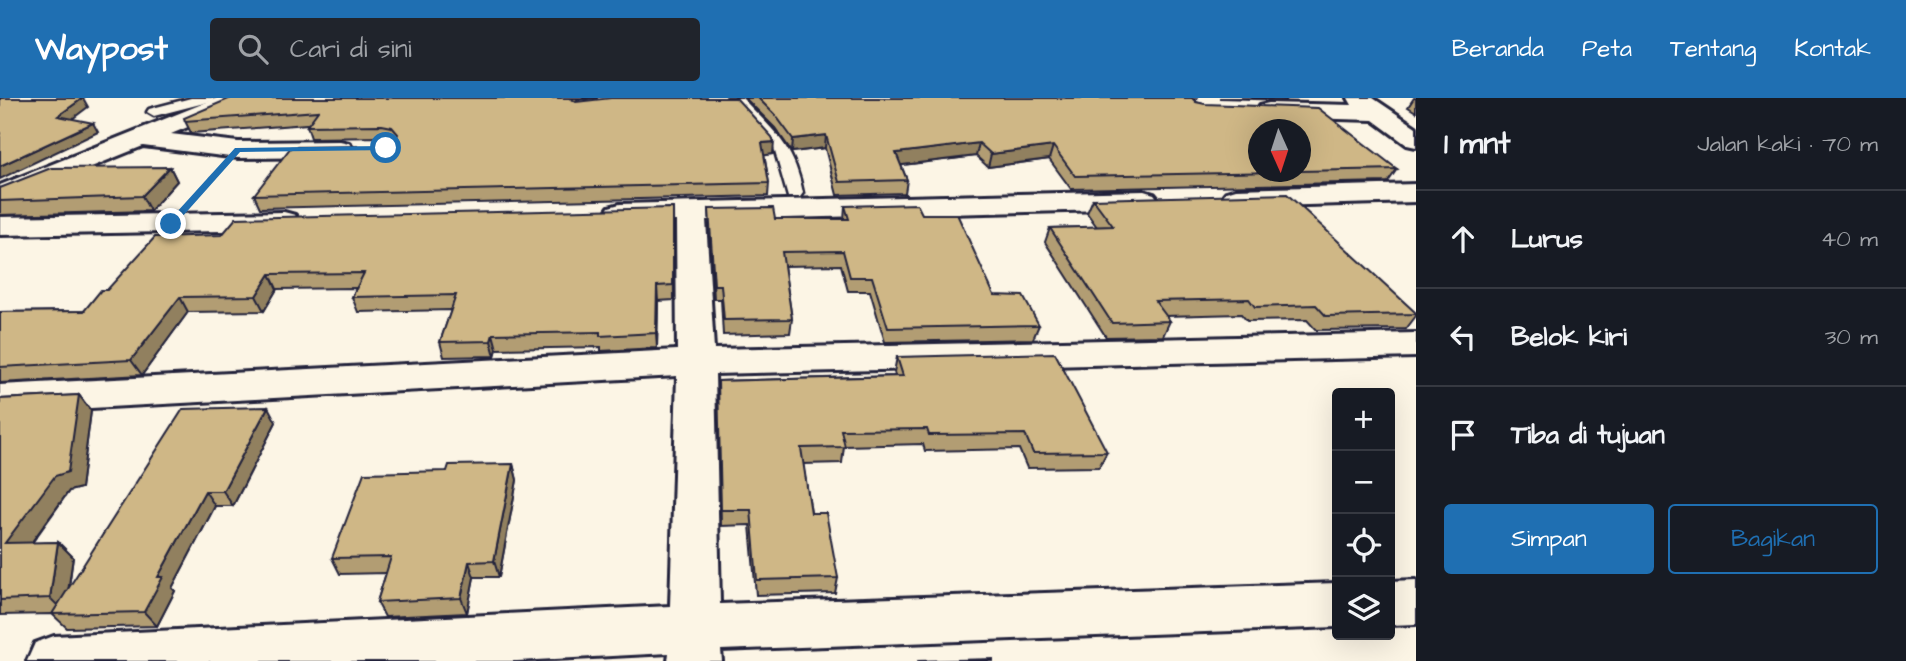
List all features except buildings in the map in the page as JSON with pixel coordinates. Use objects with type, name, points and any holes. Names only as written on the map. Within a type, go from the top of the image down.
[{"type":"street","points":[[0,195],[238,98]]},
{"type":"street","points":[[1357,98],[1416,139]]},
{"type":"street","points":[[1241,109],[1379,113]]},
{"type":"street","points":[[139,138],[238,150],[359,149]]},
{"type":"street","points":[[1210,199],[1416,194]]},
{"type":"street","points":[[595,214],[1168,200]]},
{"type":"street","points":[[691,212],[696,362],[695,644]]},
{"type":"street","points":[[0,226],[308,221]]},
{"type":"street","points":[[0,399],[696,362],[1416,345]]},
{"type":"street","points":[[1395,603],[1416,602]]},
{"type":"street","points":[[54,661],[695,644],[1332,605]]},
{"type":"lane","points":[[154,112],[207,98]]},
{"type":"lane","points":[[734,98],[782,145],[788,156],[794,193]]},
{"type":"path","points":[[171,224],[238,150]]},
{"type":"route","points":[[171,224],[238,150],[386,148]]}]
